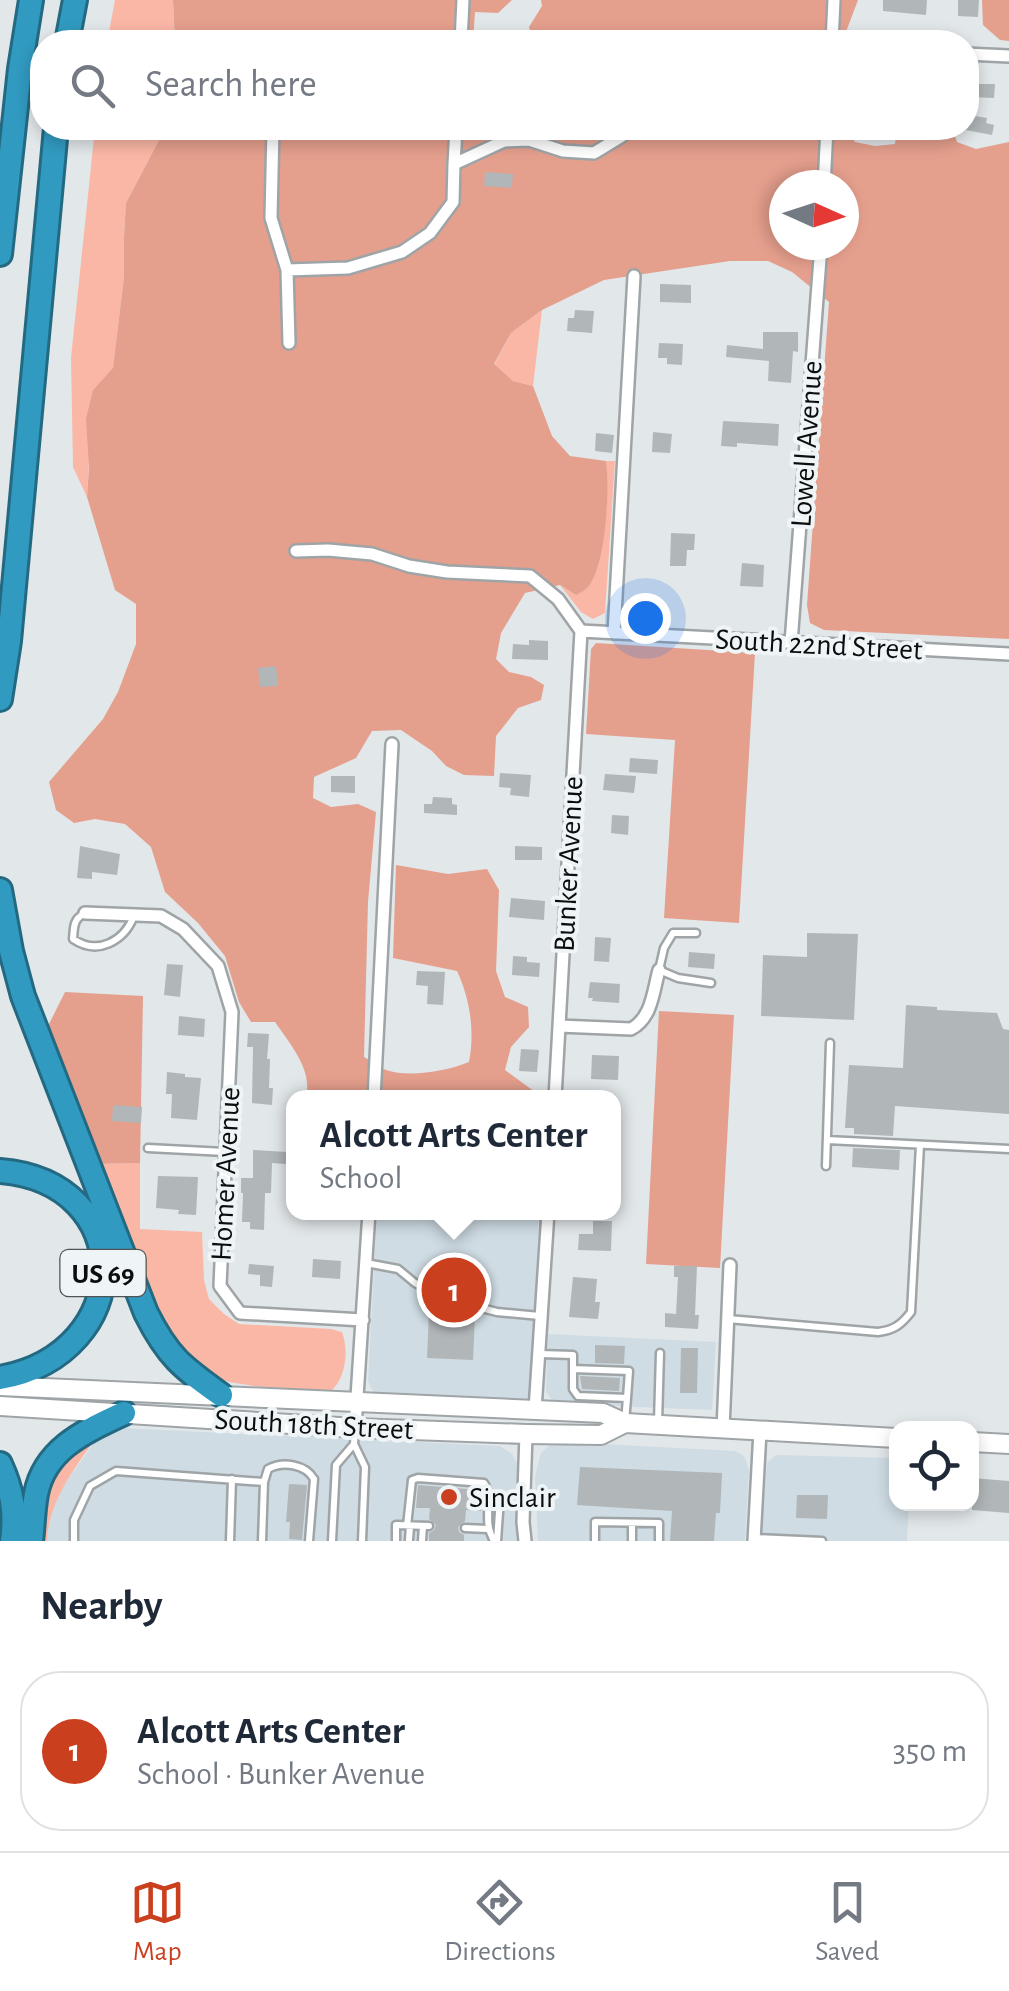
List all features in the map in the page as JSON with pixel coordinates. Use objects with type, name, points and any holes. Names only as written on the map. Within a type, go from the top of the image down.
[{"type":"highway","points":[[0,254],[31,0]]},
{"type":"highway","points":[[70,30],[74,0]]},
{"type":"highway","points":[[0,699],[9,640],[55,140]]},
{"type":"highway","points":[[0,890],[24,996],[146,1313],[172,1358],[221,1395]]},
{"type":"highway","name":"US 69","points":[[0,1171],[20,1172],[43,1181],[77,1204],[92,1222],[104,1284],[86,1326],[70,1346],[46,1364],[0,1382]]},
{"type":"highway","points":[[31,1541],[36,1492],[45,1468],[58,1450],[124,1413]]},
{"type":"highway","points":[[0,1464],[12,1492],[12,1541]]},
{"type":"main road","name":"South 18th Street","points":[[0,1382],[535,1410],[588,1399],[603,1414],[625,1423],[889,1438]]},
{"type":"main road","name":"South 18th Street","points":[[0,1406],[124,1413],[354,1436],[600,1435],[625,1423]]},
{"type":"main road","points":[[979,1442],[1009,1444]]},
{"type":"street","points":[[462,30],[463,0]]},
{"type":"street","points":[[833,30],[834,0]]},
{"type":"street","points":[[979,55],[1009,56]]},
{"type":"street","points":[[273,140],[271,218],[287,270],[289,344]]},
{"type":"street","points":[[287,270],[348,268],[402,252],[430,233],[453,202],[455,140]]},
{"type":"street","points":[[454,164],[504,141],[530,140],[564,150],[594,153],[613,140]]},
{"type":"street","points":[[825,170],[827,140]]},
{"type":"street","name":"Lowell Avenue","points":[[791,642],[820,260]]},
{"type":"street","points":[[614,633],[634,276]]},
{"type":"street","points":[[296,551],[372,554],[409,566],[448,572],[530,576],[558,598],[581,631]]},
{"type":"street","name":"South 22nd Street","points":[[581,631],[1009,654]]},
{"type":"street","name":"Bunker Avenue","points":[[555,1090],[581,631]]},
{"type":"street","points":[[374,1090],[392,744]]},
{"type":"street","points":[[85,913],[134,915]]},
{"type":"street","name":"Homer Avenue","points":[[134,915],[161,916],[183,929],[218,966],[232,1012],[220,1286],[240,1313],[363,1320]]},
{"type":"street","points":[[559,1026],[630,1028],[641,1024],[658,970]]},
{"type":"street","points":[[354,1436],[369,1220]]},
{"type":"street","points":[[535,1410],[548,1220]]},
{"type":"street","points":[[723,1430],[730,1265]]},
{"type":"street","points":[[754,1540],[760,1431]]},
{"type":"street","points":[[525,1541],[526,1434]]},
{"type":"lane","points":[[85,913],[74,924],[73,938],[88,946],[109,944],[120,938],[134,915]]},
{"type":"lane","points":[[696,933],[673,933],[658,970],[710,983]]},
{"type":"lane","points":[[826,1166],[830,1043]]},
{"type":"lane","points":[[827,1140],[1009,1150]]},
{"type":"lane","points":[[728,1318],[878,1332],[893,1330],[903,1323],[911,1312],[920,1145]]},
{"type":"lane","points":[[148,1148],[226,1152]]},
{"type":"lane","points":[[366,1263],[398,1269],[443,1298],[497,1312],[542,1316]]},
{"type":"lane","points":[[658,1425],[660,1353]]},
{"type":"lane","points":[[540,1354],[573,1355],[574,1389],[578,1396],[588,1399],[608,1394],[627,1398]]},
{"type":"lane","points":[[573,1368],[592,1373],[629,1371],[625,1423]]},
{"type":"lane","points":[[332,1541],[336,1465],[354,1436]]},
{"type":"lane","points":[[354,1436],[364,1467],[362,1541]]},
{"type":"lane","points":[[262,1541],[264,1482],[268,1469],[276,1465],[304,1467],[314,1479],[310,1541]]},
{"type":"lane","points":[[74,1541],[74,1520],[90,1486],[116,1471],[264,1482]]},
{"type":"lane","points":[[409,1540],[410,1487],[412,1480],[418,1478],[484,1482],[488,1490],[483,1541]]},
{"type":"lane","points":[[230,1541],[232,1480]]},
{"type":"lane","points":[[495,1541],[500,1498]]},
{"type":"lane","points":[[595,1541],[595,1522],[659,1523],[658,1541]]},
{"type":"lane","points":[[632,1522],[632,1541]]},
{"type":"lane","points":[[396,1541],[396,1525],[426,1526],[422,1541]]},
{"type":"lane","points":[[471,1541],[468,1528],[485,1529],[495,1541]]},
{"type":"lane","points":[[754,1540],[822,1541]]},
{"type":"shaded area","points":[[115,0],[173,0],[174,30],[109,30]]},
{"type":"shaded area","points":[[173,0],[512,0],[498,13],[475,12],[474,30],[174,30]]},
{"type":"shaded area","points":[[541,0],[858,0],[847,30],[530,30],[542,6]]},
{"type":"shaded area","points":[[982,0],[1009,0],[1009,41],[1000,40],[983,25]]},
{"type":"shaded area","points":[[94,140],[159,140],[126,203],[124,277],[113,369],[93,390],[87,497],[73,467],[71,358]]},
{"type":"shaded area","points":[[159,140],[854,140],[875,146],[895,144],[896,140],[956,140],[976,149],[1009,142],[1009,639],[824,630],[810,623],[807,605],[829,302],[792,272],[768,261],[730,261],[604,280],[542,310],[511,333],[494,364],[513,381],[533,386],[552,436],[570,456],[606,461],[607,489],[599,561],[588,587],[576,595],[560,585],[525,593],[501,633],[496,659],[509,672],[544,685],[541,700],[518,708],[496,736],[494,776],[464,775],[446,766],[401,730],[372,731],[356,758],[314,777],[313,798],[331,807],[358,804],[376,812],[368,902],[364,1057],[386,1070],[406,1073],[439,1071],[469,1062],[470,1015],[457,971],[393,958],[396,865],[448,874],[487,869],[499,890],[496,971],[505,997],[528,1007],[529,1027],[511,1047],[505,1070],[532,1090],[307,1090],[303,1067],[275,1022],[251,1022],[239,1002],[225,956],[165,892],[151,847],[125,824],[95,819],[74,823],[56,810],[49,782],[103,719],[136,644],[136,604],[115,590],[87,497],[86,419],[93,390],[113,368],[124,277],[126,203]]},
{"type":"shaded area","points":[[542,310],[533,386],[513,381],[494,365],[511,333]]},
{"type":"shaded area","points":[[606,461],[615,461],[605,613],[593,619],[581,612],[560,585],[576,595],[588,587],[595,575],[605,526]]},
{"type":"shaded area","points":[[596,643],[755,653],[739,923],[664,918],[675,740],[586,734],[591,649]]},
{"type":"shaded area","points":[[65,992],[143,996],[140,1163],[98,1164],[47,1028]]},
{"type":"shaded area","points":[[659,1011],[734,1015],[720,1268],[646,1264]]},
{"type":"shaded area","points":[[140,1163],[140,1229],[202,1232],[209,1299],[224,1314],[239,1324],[342,1332],[345,1363],[331,1391],[229,1382],[207,1374],[184,1356],[166,1331],[98,1164]]},
{"type":"shaded area","points":[[377,1220],[539,1220],[531,1392],[527,1402],[377,1395],[368,1381]]},
{"type":"shaded area","points":[[548,1334],[716,1342],[712,1410],[564,1404],[552,1400],[546,1392]]},
{"type":"shaded area","points":[[103,1430],[500,1446],[512,1454],[518,1465],[518,1541],[47,1541],[48,1521],[62,1488]]},
{"type":"shaded area","points":[[95,1439],[57,1500],[47,1541],[40,1541],[47,1491],[64,1457]]},
{"type":"shaded area","points":[[551,1444],[735,1451],[744,1456],[749,1469],[745,1541],[538,1541],[535,1476],[541,1453]]},
{"type":"shaded area","points":[[776,1455],[889,1458],[889,1511],[909,1511],[907,1541],[761,1541],[767,1463]]},
{"type":"building","points":[[883,0],[927,0],[926,15],[883,11]]},
{"type":"building","points":[[958,0],[979,0],[978,17],[958,16]]},
{"type":"building","points":[[979,84],[995,84],[994,98],[979,97]]},
{"type":"building","points":[[979,117],[994,125],[992,135],[979,132]]},
{"type":"building","points":[[485,172],[513,174],[512,188],[484,186]]},
{"type":"building","points":[[660,284],[691,285],[691,303],[660,302]]},
{"type":"building","points":[[575,310],[594,311],[592,333],[567,331],[568,318],[574,318]]},
{"type":"building","points":[[763,332],[798,332],[791,383],[768,381],[769,361],[726,357],[727,345],[763,349]]},
{"type":"building","points":[[659,343],[683,344],[682,365],[667,364],[667,358],[658,358]]},
{"type":"building","points":[[723,421],[779,424],[778,446],[721,446]]},
{"type":"building","points":[[653,432],[672,434],[670,453],[652,452]]},
{"type":"building","points":[[596,433],[614,435],[612,453],[595,451]]},
{"type":"building","points":[[671,533],[695,534],[694,550],[687,550],[686,566],[670,566]]},
{"type":"building","points":[[742,563],[764,565],[763,587],[740,586]]},
{"type":"building","points":[[529,640],[548,641],[548,660],[512,659],[513,644],[529,645]]},
{"type":"building","points":[[276,666],[278,686],[260,687],[258,668]]},
{"type":"building","points":[[630,758],[658,760],[657,774],[629,772]]},
{"type":"building","points":[[500,773],[531,775],[529,797],[510,795],[511,788],[499,787]]},
{"type":"building","points":[[605,774],[636,776],[634,793],[603,790]]},
{"type":"building","points":[[331,776],[355,776],[355,793],[331,792]]},
{"type":"building","points":[[433,797],[452,798],[457,815],[424,813],[424,804],[432,804]]},
{"type":"building","points":[[612,815],[629,816],[628,835],[611,833]]},
{"type":"building","points":[[80,846],[120,854],[117,875],[92,872],[92,879],[77,878]]},
{"type":"building","points":[[515,846],[542,847],[542,860],[515,860]]},
{"type":"building","points":[[511,898],[545,901],[544,920],[509,917]]},
{"type":"building","points":[[807,933],[858,934],[854,1020],[761,1016],[763,955],[807,957]]},
{"type":"building","points":[[595,937],[611,938],[609,962],[594,961]]},
{"type":"building","points":[[689,952],[715,954],[714,969],[688,967]]},
{"type":"building","points":[[513,956],[540,963],[539,977],[512,975]]},
{"type":"building","points":[[167,964],[183,965],[180,997],[164,995]]},
{"type":"building","points":[[417,971],[445,972],[443,1005],[427,1004],[428,986],[416,985]]},
{"type":"building","points":[[590,982],[620,984],[619,1003],[592,1001],[588,998]]},
{"type":"building","points":[[906,1005],[997,1013],[1003,1029],[1009,1030],[1009,1114],[895,1106],[893,1136],[854,1134],[854,1128],[845,1128],[849,1065],[903,1068]]},
{"type":"building","points":[[179,1016],[205,1019],[204,1037],[178,1035]]},
{"type":"building","points":[[248,1033],[269,1034],[267,1059],[272,1105],[252,1103],[253,1047],[247,1047]]},
{"type":"building","points":[[521,1049],[539,1050],[537,1072],[519,1071]]},
{"type":"building","points":[[592,1055],[619,1056],[618,1080],[591,1079]]},
{"type":"building","points":[[167,1072],[201,1078],[197,1120],[171,1118],[172,1094],[166,1094]]},
{"type":"building","points":[[113,1105],[142,1107],[141,1123],[112,1121]]},
{"type":"building","points":[[853,1148],[900,1150],[899,1170],[852,1167]]},
{"type":"building","points":[[253,1150],[286,1152],[286,1164],[272,1163],[271,1193],[265,1193],[264,1230],[250,1229],[250,1222],[242,1222],[241,1178],[253,1178]]},
{"type":"building","points":[[158,1176],[198,1177],[196,1215],[156,1208]]},
{"type":"building","points":[[593,1221],[612,1221],[611,1251],[578,1250],[579,1234],[593,1234]]},
{"type":"building","points":[[313,1259],[341,1261],[340,1279],[312,1277]]},
{"type":"building","points":[[249,1264],[274,1266],[272,1287],[260,1286],[260,1275],[248,1274]]},
{"type":"building","points":[[674,1266],[697,1266],[698,1329],[665,1327],[665,1313],[676,1314],[678,1277],[674,1277]]},
{"type":"building","points":[[573,1277],[597,1279],[598,1319],[569,1317]]},
{"type":"building","points":[[429,1313],[475,1315],[473,1360],[427,1358]]},
{"type":"building","points":[[595,1345],[625,1346],[624,1364],[595,1363]]},
{"type":"building","points":[[681,1348],[698,1348],[697,1393],[680,1393]]},
{"type":"building","points":[[580,1376],[620,1378],[619,1391],[582,1389]]},
{"type":"building","points":[[580,1467],[722,1473],[714,1541],[670,1541],[672,1511],[577,1505]]},
{"type":"building","points":[[979,1479],[1009,1481],[1009,1513],[979,1511]]},
{"type":"building","points":[[289,1484],[307,1485],[302,1540],[289,1539]]},
{"type":"building","points":[[418,1485],[480,1490],[481,1511],[466,1510],[465,1521],[458,1527],[464,1541],[429,1541],[429,1533],[436,1525],[429,1519],[430,1508],[416,1508]]},
{"type":"building","points":[[797,1495],[828,1495],[827,1519],[796,1518]]},
{"type":"place","name":"Alcott Arts Center","points":[[454,1290]]},
{"type":"place","name":"Sinclair","points":[[449,1497]]}]
